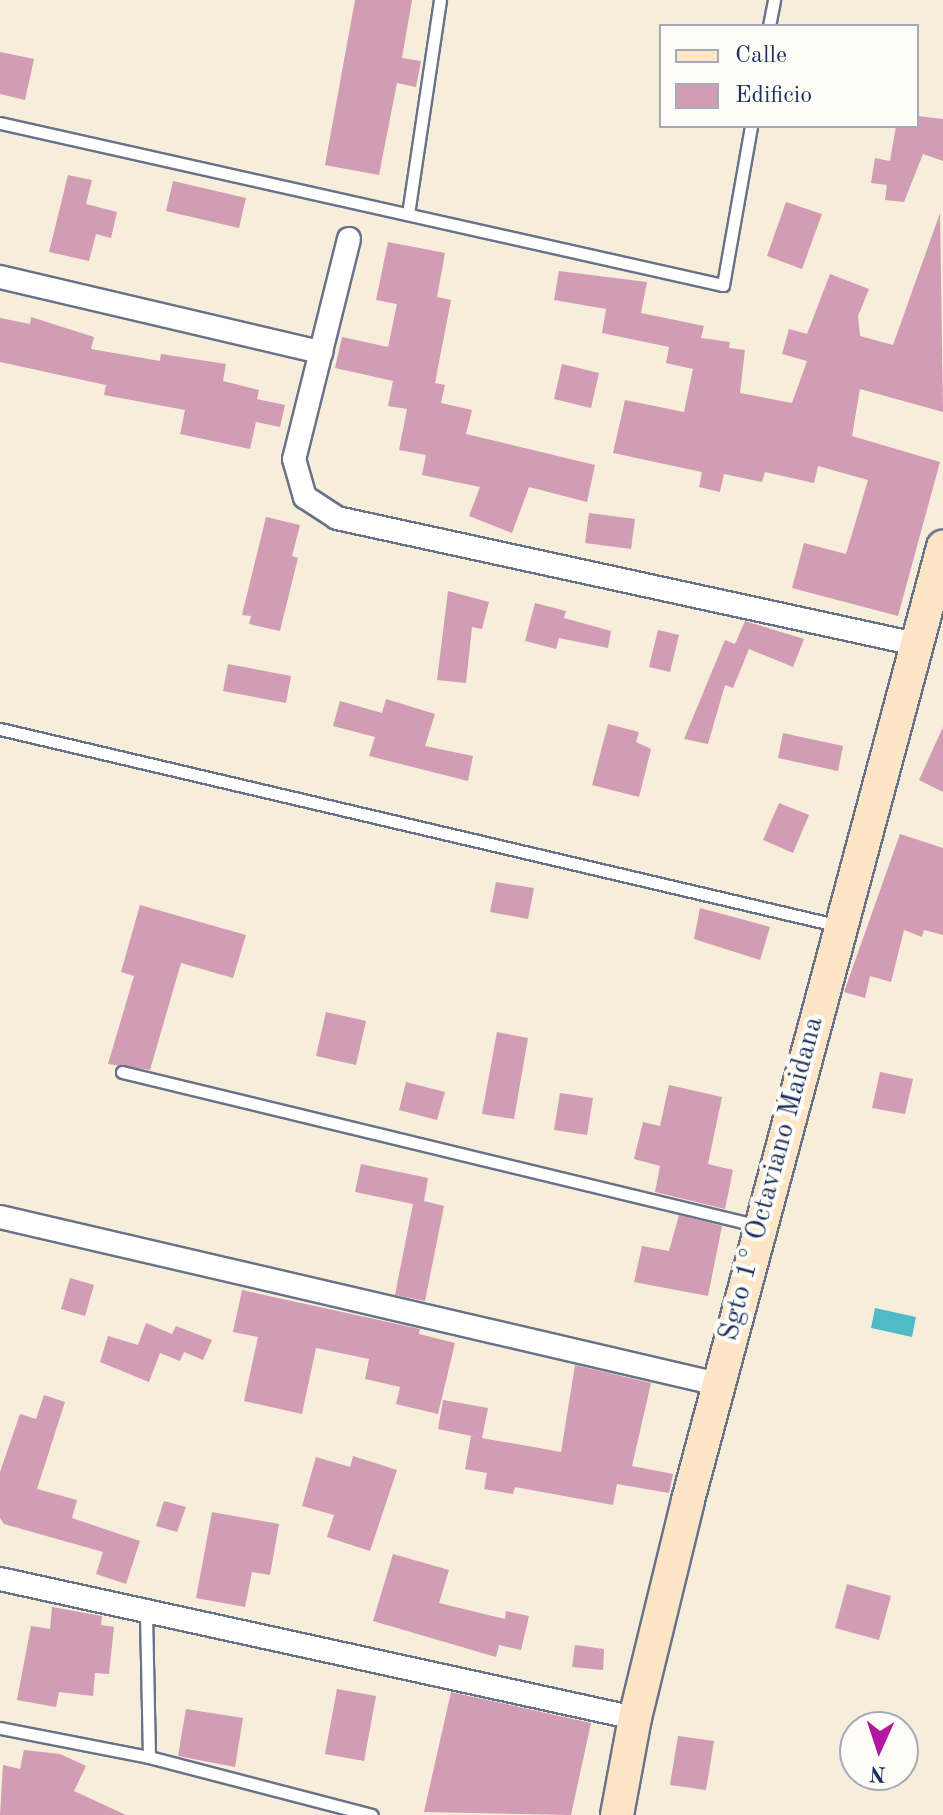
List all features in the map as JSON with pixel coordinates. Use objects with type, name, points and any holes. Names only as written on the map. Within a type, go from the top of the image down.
[{"type":"main road","name":"Sgto 1° Octaviano Maidana","points":[[617,1815],[635,1718],[718,1384],[943,547]]},
{"type":"street","points":[[349,239],[294,459],[305,497],[337,518],[916,644]]},
{"type":"street","points":[[0,277],[321,352]]},
{"type":"street","points":[[0,1217],[718,1384]]},
{"type":"street","points":[[0,1579],[146,1614],[635,1718]]},
{"type":"lane","points":[[408,214],[440,0]]},
{"type":"lane","points":[[769,24],[774,0]]},
{"type":"lane","points":[[0,123],[723,285],[751,128]]},
{"type":"lane","points":[[0,729],[840,926]]},
{"type":"lane","points":[[122,1072],[760,1226]]},
{"type":"lane","points":[[146,1614],[149,1757]]},
{"type":"lane","points":[[0,1728],[149,1757],[372,1815]]},
{"type":"water","points":[[875,1308],[916,1317],[912,1337],[871,1328]]},
{"type":"building","points":[[355,0],[412,0],[402,58],[421,61],[416,87],[397,83],[379,175],[325,165]]},
{"type":"building","points":[[0,52],[34,59],[25,100],[0,94]]},
{"type":"building","points":[[919,116],[943,119],[943,161],[923,154],[904,202],[885,200],[887,185],[871,183],[875,158],[890,161],[896,128],[919,128]]},
{"type":"building","points":[[68,175],[92,180],[86,204],[117,212],[111,238],[96,234],[89,261],[49,252]]},
{"type":"building","points":[[173,181],[246,198],[239,228],[166,211]]},
{"type":"building","points":[[786,202],[822,214],[802,269],[767,256]]},
{"type":"building","points":[[940,213],[943,412],[860,389],[852,436],[940,462],[898,616],[792,588],[804,543],[846,554],[868,480],[818,466],[814,483],[765,472],[762,482],[724,474],[720,492],[699,487],[702,472],[613,453],[625,400],[684,412],[693,369],[666,363],[669,347],[602,333],[606,309],[554,300],[559,271],[647,282],[641,313],[704,326],[701,338],[730,342],[729,348],[745,350],[740,393],[792,403],[807,361],[782,354],[789,329],[807,334],[830,274],[869,289],[858,316],[860,336],[893,345]]},
{"type":"building","points":[[388,242],[445,253],[437,297],[451,300],[435,383],[445,385],[441,403],[472,410],[466,434],[595,465],[587,502],[529,487],[512,533],[469,516],[480,487],[422,475],[426,455],[399,450],[407,409],[388,406],[393,381],[335,368],[342,337],[388,347],[397,304],[376,300]]},
{"type":"building","points":[[31,317],[94,337],[91,349],[160,361],[161,354],[226,364],[223,381],[259,390],[257,399],[285,405],[280,427],[256,422],[250,449],[180,434],[185,410],[104,395],[106,385],[0,362],[0,318],[30,324]]},
{"type":"building","points":[[562,364],[599,373],[591,408],[554,399]]},
{"type":"building","points":[[589,513],[635,519],[631,549],[585,543]]},
{"type":"building","points":[[266,517],[300,525],[292,556],[298,558],[280,631],[249,624],[251,616],[242,615]]},
{"type":"building","points":[[448,591],[489,602],[482,629],[472,627],[466,683],[437,680]]},
{"type":"building","points":[[535,603],[566,611],[564,618],[611,631],[608,648],[559,638],[556,649],[525,641]]},
{"type":"building","points":[[745,621],[804,639],[793,667],[749,649],[733,688],[725,685],[708,744],[684,739],[725,640],[735,644]]},
{"type":"building","points":[[658,630],[679,635],[670,672],[649,667]]},
{"type":"building","points":[[228,664],[291,676],[286,703],[223,691]]},
{"type":"building","points":[[386,699],[435,714],[425,746],[473,756],[468,781],[369,756],[375,737],[333,726],[340,701],[382,713]]},
{"type":"building","points":[[608,724],[639,732],[636,742],[651,749],[639,797],[592,785]]},
{"type":"building","points":[[943,727],[943,792],[919,780]]},
{"type":"building","points":[[783,733],[843,746],[838,771],[778,758]]},
{"type":"building","points":[[779,803],[809,815],[793,853],[763,840]]},
{"type":"building","points":[[900,834],[943,848],[943,935],[924,930],[922,937],[904,930],[891,982],[870,976],[865,998],[844,992]]},
{"type":"building","points":[[496,882],[534,888],[528,919],[490,912]]},
{"type":"building","points":[[140,905],[246,935],[233,978],[181,963],[150,1070],[108,1064],[134,976],[121,972]]},
{"type":"building","points":[[700,908],[770,927],[760,960],[694,939]]},
{"type":"building","points":[[326,1012],[366,1021],[356,1065],[316,1056]]},
{"type":"building","points":[[497,1032],[528,1038],[514,1119],[482,1114]]},
{"type":"building","points":[[880,1072],[913,1079],[905,1114],[872,1108]]},
{"type":"building","points":[[406,1082],[445,1092],[437,1120],[399,1110]]},
{"type":"building","points":[[669,1085],[722,1097],[708,1164],[733,1170],[725,1209],[655,1192],[660,1166],[634,1159],[643,1122],[660,1126]]},
{"type":"building","points":[[560,1093],[593,1098],[587,1135],[554,1130]]},
{"type":"building","points":[[361,1164],[428,1178],[424,1201],[444,1206],[425,1301],[395,1295],[413,1204],[355,1192]]},
{"type":"building","points":[[679,1215],[722,1226],[708,1296],[634,1282],[642,1246],[669,1251]]},
{"type":"building","points":[[70,1278],[94,1285],[85,1316],[61,1309]]},
{"type":"building","points":[[242,1290],[420,1329],[419,1334],[455,1343],[438,1414],[396,1404],[400,1387],[365,1379],[369,1359],[316,1348],[302,1414],[244,1401],[258,1337],[233,1332]]},
{"type":"building","points":[[146,1323],[172,1334],[176,1326],[212,1340],[203,1360],[184,1352],[180,1361],[160,1353],[149,1382],[100,1362],[108,1336],[138,1345]]},
{"type":"building","points":[[575,1365],[651,1383],[632,1466],[673,1474],[669,1493],[617,1484],[613,1505],[515,1487],[513,1494],[484,1489],[487,1473],[465,1469],[471,1436],[477,1437],[438,1429],[443,1400],[488,1408],[482,1438],[561,1452]]},
{"type":"building","points":[[44,1395],[65,1402],[37,1489],[77,1500],[72,1518],[140,1541],[126,1584],[96,1574],[103,1552],[4,1524],[0,1518],[0,1472],[20,1414],[36,1419]]},
{"type":"building","points":[[353,1456],[397,1470],[370,1551],[327,1537],[334,1515],[302,1506],[316,1457],[350,1467]]},
{"type":"building","points":[[164,1501],[186,1507],[177,1532],[156,1526]]},
{"type":"building","points":[[212,1512],[279,1524],[270,1575],[252,1572],[245,1607],[196,1598]]},
{"type":"building","points":[[393,1554],[449,1570],[439,1603],[505,1619],[506,1611],[529,1616],[521,1650],[499,1645],[496,1657],[373,1621]]},
{"type":"building","points":[[847,1584],[891,1596],[879,1640],[835,1628]]},
{"type":"building","points":[[52,1607],[102,1616],[101,1625],[114,1627],[109,1674],[95,1673],[93,1696],[59,1692],[56,1707],[17,1700],[31,1626],[50,1629]]},
{"type":"building","points":[[575,1645],[604,1649],[603,1670],[572,1667]]},
{"type":"building","points":[[337,1689],[376,1696],[364,1761],[325,1754]]},
{"type":"building","points":[[451,1692],[591,1723],[571,1815],[424,1812]]},
{"type":"building","points":[[186,1709],[243,1718],[235,1767],[178,1756]]},
{"type":"building","points":[[678,1736],[714,1741],[706,1790],[670,1785]]},
{"type":"building","points":[[24,1750],[60,1754],[86,1766],[74,1791],[126,1815],[0,1815],[3,1765],[20,1769]]}]
